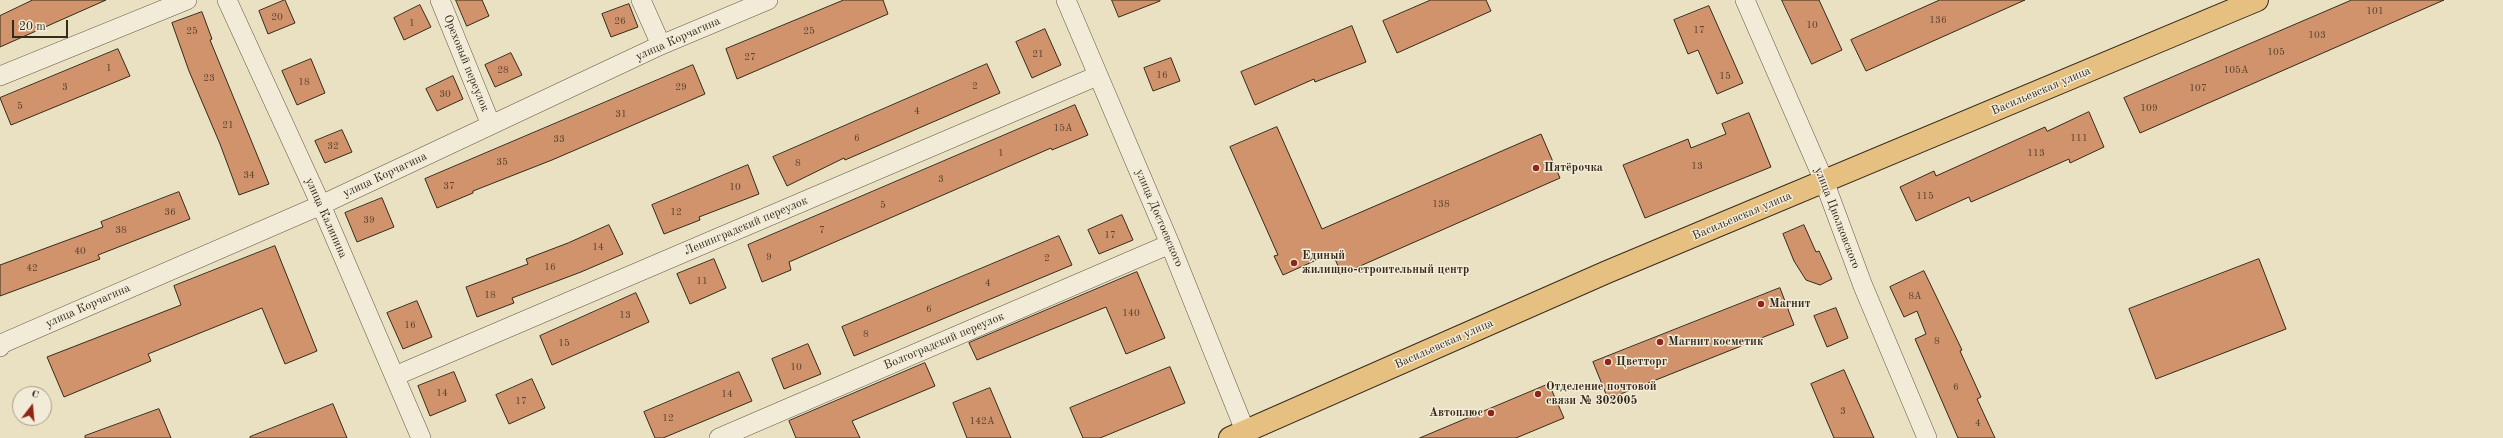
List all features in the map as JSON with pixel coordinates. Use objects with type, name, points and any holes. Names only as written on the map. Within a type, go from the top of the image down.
[{"type":"main road","name":"Васильевская улица","points":[[1241,436],[1607,272],[1824,181],[2232,5],[2257,0]]},
{"type":"street","points":[[0,76],[187,0]]},
{"type":"street","name":"улица Калинина","points":[[227,0],[321,205],[421,438]]},
{"type":"street","name":"Ореховый переулок","points":[[440,0],[491,125]]},
{"type":"street","points":[[641,0],[660,45]]},
{"type":"street","name":"улица Корчагина","points":[[0,347],[8,341],[321,205],[660,45],[768,0]]},
{"type":"street","name":"улица Достоевского","points":[[1066,0],[1097,76],[1170,244],[1241,436]]},
{"type":"street","name":"улица Циолковского","points":[[1745,0],[1824,181],[1863,286],[1927,438]]},
{"type":"street","name":"Ленинградский переулок","points":[[395,376],[1097,76]]},
{"type":"street","name":"Волгоградский переулок","points":[[719,438],[1170,244]]},
{"type":"building","points":[[33,0],[106,0],[0,47],[0,16]]},
{"type":"building","points":[[285,0],[295,23],[268,34],[259,11]]},
{"type":"building","points":[[456,0],[482,0],[489,16],[467,26]]},
{"type":"building","points":[[844,0],[883,0],[888,14],[737,79],[726,49]]},
{"type":"building","points":[[1112,0],[1160,0],[1160,1],[1119,17]]},
{"type":"building","points":[[1431,0],[1486,0],[1491,11],[1397,53],[1383,21]]},
{"type":"building","points":[[1782,0],[1819,0],[1842,50],[1812,64]]},
{"type":"building","points":[[1940,0],[2025,0],[1866,71],[1851,40]]},
{"type":"building","points":[[2352,0],[2444,0],[2140,133],[2124,98]]},
{"type":"building","points":[[629,4],[638,27],[611,37],[602,14]]},
{"type":"building","points":[[420,5],[431,27],[404,40],[394,18]]},
{"type":"building","points":[[1709,6],[1743,83],[1717,94],[1698,50],[1688,54],[1674,20]]},
{"type":"building","points":[[202,12],[212,39],[210,40],[269,184],[239,195],[220,144],[189,71],[172,23]]},
{"type":"building","points":[[1352,26],[1366,62],[1315,82],[1314,79],[1255,105],[1241,72]]},
{"type":"building","points":[[1045,29],[1061,65],[1032,78],[1016,42]]},
{"type":"building","points":[[118,49],[130,76],[11,125],[0,98]]},
{"type":"building","points":[[511,53],[522,75],[495,87],[485,65]]},
{"type":"building","points":[[1171,58],[1180,81],[1153,91],[1144,68]]},
{"type":"building","points":[[311,59],[325,93],[297,105],[282,71]]},
{"type":"building","points":[[987,64],[1000,93],[845,160],[844,158],[787,186],[773,157]]},
{"type":"building","points":[[693,65],[705,94],[552,160],[473,191],[473,193],[437,208],[425,179]]},
{"type":"building","points":[[453,76],[463,99],[437,111],[426,89]]},
{"type":"building","points":[[1075,105],[1088,135],[1052,150],[1051,148],[789,262],[791,270],[762,282],[748,245]]},
{"type":"building","points":[[2089,112],[2104,147],[2070,163],[2069,159],[1971,202],[1969,197],[1916,221],[1900,187],[1934,171],[1936,176],[2045,127],[2047,131]]},
{"type":"building","points":[[1749,113],[1771,167],[1645,218],[1623,165],[1688,139],[1691,148],[1726,134],[1722,124]]},
{"type":"building","points":[[1277,127],[1322,229],[1541,134],[1560,178],[1342,274],[1332,253],[1283,275],[1274,256],[1278,255],[1230,147]]},
{"type":"building","points":[[342,130],[352,152],[325,163],[315,141]]},
{"type":"building","points":[[748,165],[759,194],[699,217],[700,220],[664,234],[652,205]]},
{"type":"building","points":[[179,192],[190,219],[98,255],[100,259],[0,296],[0,265],[103,227],[101,222]]},
{"type":"building","points":[[382,198],[394,227],[357,242],[345,213]]},
{"type":"building","points":[[1122,215],[1133,240],[1099,254],[1088,230]]},
{"type":"building","points":[[609,225],[623,254],[581,272],[512,298],[514,303],[477,317],[466,287],[528,264],[526,259]]},
{"type":"building","points":[[1804,225],[1816,252],[1819,251],[1832,279],[1820,285],[1806,280],[1794,261],[1783,234]]},
{"type":"building","points":[[1059,236],[1072,265],[854,356],[842,327]]},
{"type":"building","points":[[275,246],[317,351],[285,364],[262,308],[148,354],[151,361],[64,397],[47,357],[181,305],[174,286]]},
{"type":"building","points":[[714,259],[726,288],[690,304],[677,274]]},
{"type":"building","points":[[2259,259],[2286,329],[2156,379],[2129,309]]},
{"type":"building","points":[[1924,271],[1962,350],[1960,351],[1981,397],[1977,399],[1995,438],[1958,438],[1915,339],[1926,334],[1917,311],[1904,317],[1890,287]]},
{"type":"building","points":[[1137,272],[1165,338],[1126,354],[1106,307],[977,360],[969,343]]},
{"type":"building","points":[[1780,288],[1794,325],[1608,399],[1593,362]]},
{"type":"building","points":[[636,293],[649,322],[552,365],[540,336]]},
{"type":"building","points":[[417,301],[432,337],[403,349],[387,313]]},
{"type":"building","points":[[1836,308],[1848,338],[1827,347],[1814,316]]},
{"type":"building","points":[[808,344],[821,374],[784,389],[772,359]]},
{"type":"building","points":[[925,363],[935,386],[852,421],[860,438],[796,438],[789,421]]},
{"type":"building","points":[[1170,367],[1185,403],[1100,438],[1083,438],[1070,408]]},
{"type":"building","points":[[1844,370],[1874,438],[1834,438],[1811,384]]},
{"type":"building","points":[[454,372],[466,401],[430,416],[418,386]]},
{"type":"building","points":[[739,372],[752,401],[663,438],[655,438],[644,412]]},
{"type":"building","points":[[532,379],[545,408],[509,424],[496,395]]},
{"type":"building","points":[[1549,384],[1564,418],[1516,438],[1420,438]]},
{"type":"building","points":[[990,388],[1011,438],[967,438],[953,403]]},
{"type":"building","points":[[333,404],[347,438],[250,438],[250,437]]},
{"type":"building","points":[[159,409],[171,438],[85,438],[85,436]]},
{"type":"place","name":"Пятёрочка","points":[[1536,168]]},
{"type":"place","name":"Единый жилищно-строительный центр","points":[[1294,263]]},
{"type":"place","name":"Магнит","points":[[1761,304]]},
{"type":"place","name":"Магнит косметик","points":[[1660,342]]},
{"type":"place","name":"Цветторг","points":[[1608,362]]},
{"type":"place","name":"Отделение почтовой связи № 302005","points":[[1538,394]]},
{"type":"place","name":"Автоплюс","points":[[1491,413]]}]
